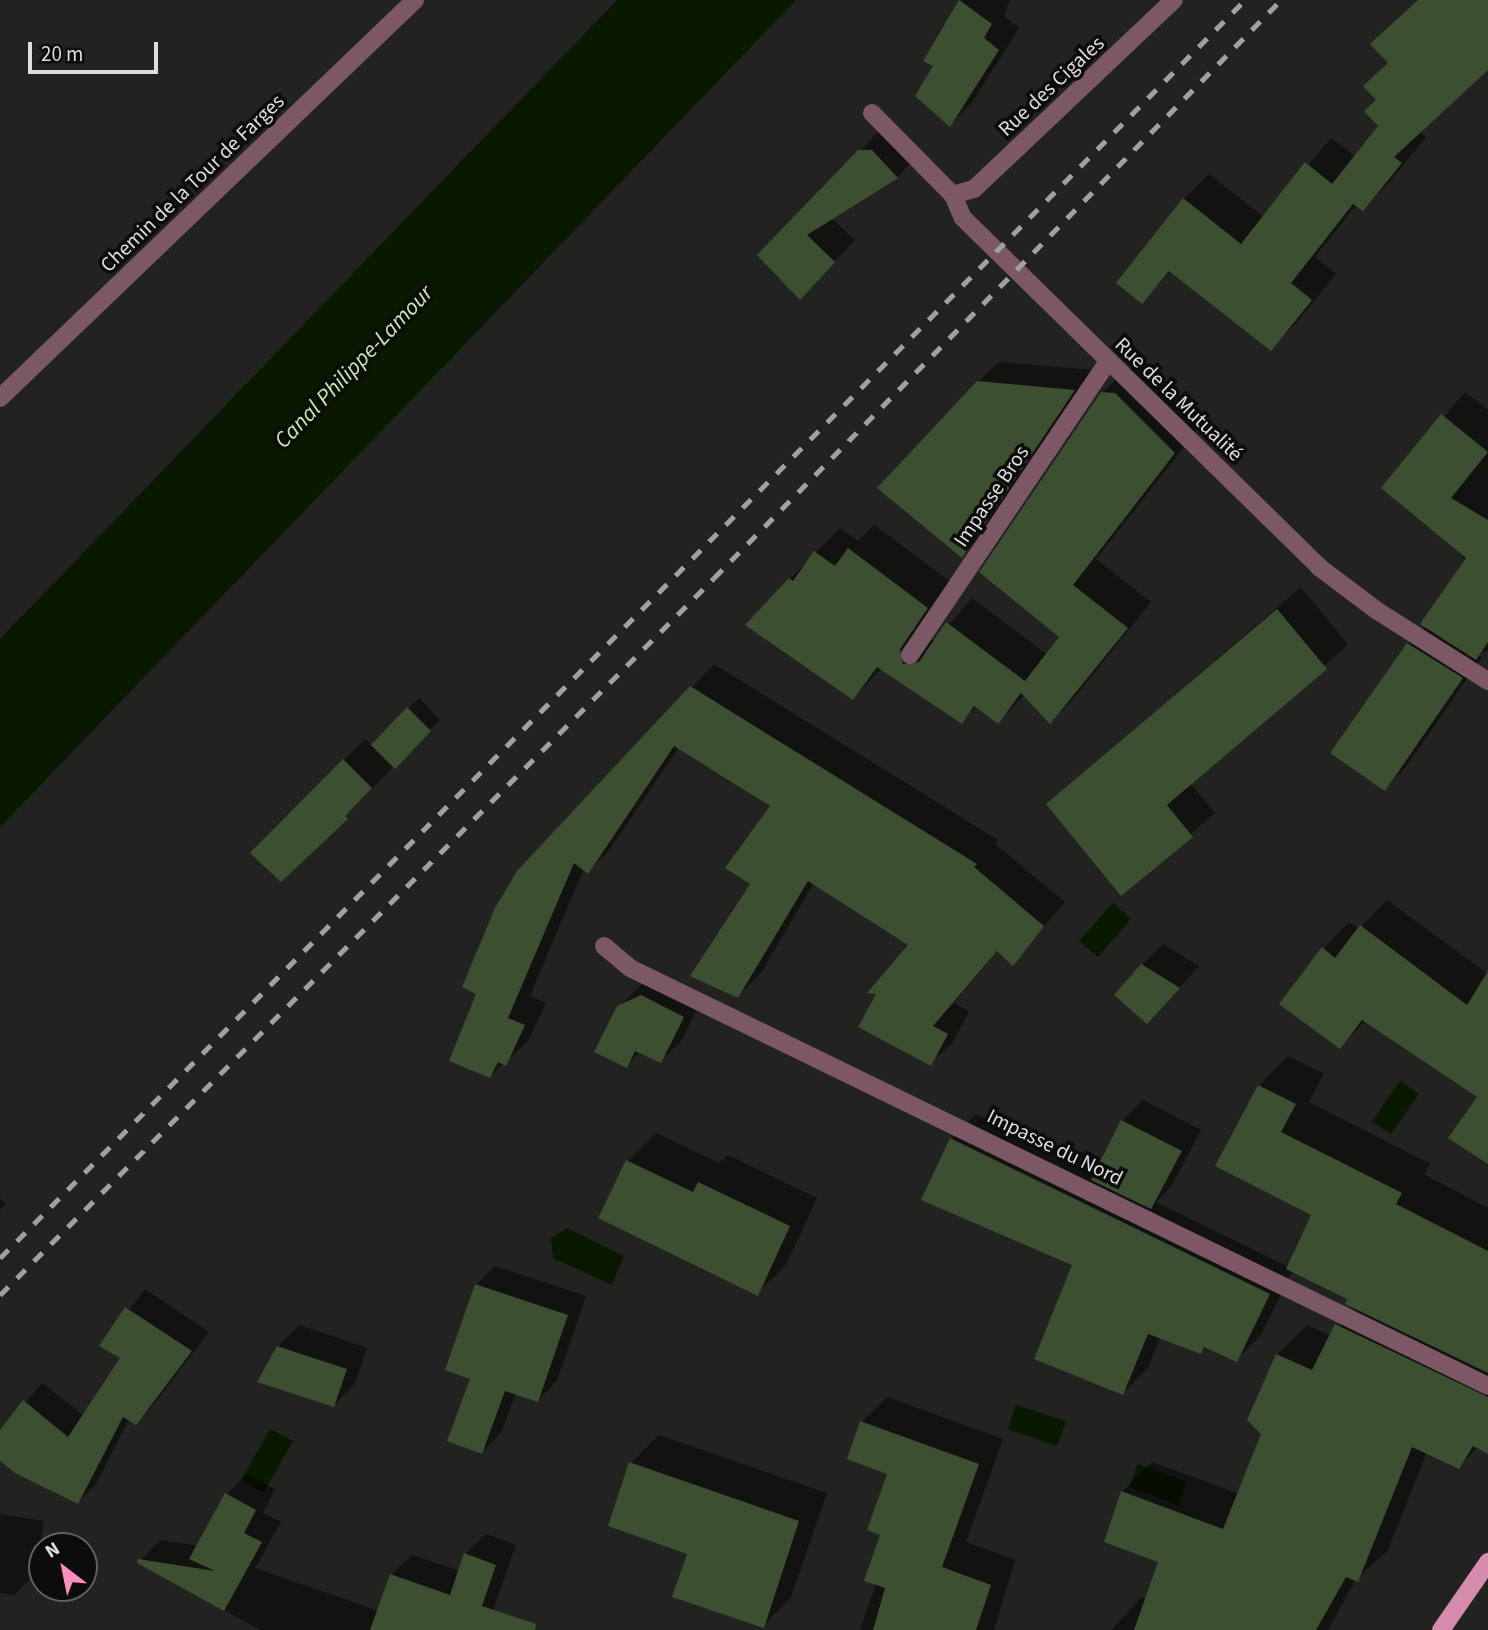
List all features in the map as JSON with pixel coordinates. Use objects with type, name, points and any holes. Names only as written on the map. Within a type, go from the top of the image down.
[{"type":"main road","points":[[1441,1630],[1482,1582],[1488,1562]]},
{"type":"street","name":"Chemin de la Tour de Farges","points":[[0,398],[415,0]]},
{"type":"street","name":"Rue des Cigales","points":[[953,195],[974,189],[1174,0]]},
{"type":"street","name":"Rue de la Mutualité","points":[[872,113],[953,195],[963,218],[1319,566],[1376,610],[1488,681]]},
{"type":"street","name":"Impasse Bros","points":[[910,655],[1108,361]]},
{"type":"street","name":"Impasse du Nord","points":[[604,946],[630,968],[1488,1386]]},
{"type":"water","name":"Canal Philippe-Lamour","points":[[617,0],[796,0],[0,827],[0,639]]},
{"type":"water","points":[[1113,903],[1131,919],[1098,957],[1079,941]]},
{"type":"water","points":[[1400,1081],[1419,1094],[1391,1134],[1372,1121]]},
{"type":"water","points":[[567,1228],[624,1256],[612,1285],[553,1258],[551,1239]]},
{"type":"water","points":[[1016,1405],[1066,1421],[1057,1446],[1008,1429]]},
{"type":"water","points":[[270,1429],[293,1441],[263,1493],[241,1480]]},
{"type":"water","points":[[1138,1464],[1187,1482],[1178,1505],[1129,1487]]},
{"type":"building","points":[[959,0],[992,24],[984,38],[999,50],[950,127],[915,96],[933,66],[923,61]]},
{"type":"building","points":[[1418,0],[1488,0],[1488,70],[1394,157],[1402,163],[1363,211],[1353,204],[1291,283],[1312,300],[1271,351],[1169,271],[1142,304],[1116,283],[1183,198],[1241,244],[1305,162],[1332,184],[1378,126],[1364,111],[1376,100],[1363,86],[1388,63],[1370,44]]},
{"type":"building","points":[[858,150],[872,150],[898,178],[807,235],[835,262],[800,300],[757,255]]},
{"type":"building","points":[[977,381],[1075,390],[962,558],[877,488]]},
{"type":"building","points":[[1101,392],[1115,393],[1175,453],[1073,585],[1128,628],[1050,724],[1021,693],[998,724],[974,706],[962,724],[877,667],[853,700],[745,625],[789,578],[793,581],[814,551],[835,566],[848,548],[928,608],[900,649],[903,664],[919,662],[946,622],[1025,681],[1059,637],[979,572]]},
{"type":"building","points":[[1441,414],[1488,452],[1451,498],[1488,520],[1488,642],[1476,660],[1420,624],[1466,558],[1381,488]]},
{"type":"building","points":[[1277,609],[1327,669],[1167,805],[1193,837],[1121,896],[1046,804]]},
{"type":"building","points":[[1407,643],[1463,678],[1385,791],[1330,753]]},
{"type":"building","points":[[690,686],[977,864],[974,867],[1044,926],[1013,966],[997,951],[933,1026],[948,1034],[931,1066],[858,1027],[876,994],[867,993],[908,945],[808,881],[738,998],[690,976],[750,884],[725,868],[770,806],[674,746],[588,874],[574,863],[508,1018],[525,1025],[506,1066],[498,1062],[490,1078],[449,1061],[476,994],[462,987],[495,908],[517,871]]},
{"type":"building","points":[[407,707],[431,731],[395,769],[371,745]]},
{"type":"building","points":[[343,759],[372,788],[345,816],[348,819],[281,882],[250,853]]},
{"type":"building","points":[[1360,925],[1467,1005],[1488,971],[1488,1164],[1448,1138],[1477,1097],[1362,1020],[1340,1049],[1279,1004],[1322,947],[1335,958]]},
{"type":"building","points":[[1141,964],[1180,988],[1147,1024],[1114,995]]},
{"type":"building","points":[[641,995],[684,1017],[661,1063],[635,1051],[627,1068],[594,1052],[617,1006]]},
{"type":"building","points":[[1258,1085],[1296,1104],[1281,1132],[1402,1193],[1396,1204],[1488,1251],[1488,1373],[1345,1304],[1347,1299],[1286,1269],[1311,1215],[1215,1166]]},
{"type":"building","points":[[1121,1120],[1182,1151],[1151,1209],[1091,1180]]},
{"type":"building","points":[[950,1138],[1270,1294],[1237,1362],[1204,1347],[1201,1354],[1148,1334],[1123,1395],[1034,1359],[1072,1265],[921,1200]]},
{"type":"building","points":[[626,1160],[693,1192],[698,1182],[790,1226],[758,1296],[598,1218]]},
{"type":"building","points":[[475,1284],[568,1315],[538,1402],[505,1391],[482,1454],[447,1441],[470,1379],[445,1370]]},
{"type":"building","points":[[125,1307],[192,1351],[136,1425],[123,1417],[78,1504],[15,1473],[0,1461],[0,1430],[23,1400],[68,1437],[120,1358],[99,1346]]},
{"type":"building","points":[[1335,1324],[1488,1397],[1488,1454],[1473,1446],[1459,1469],[1412,1447],[1358,1582],[1346,1577],[1316,1630],[1134,1630],[1158,1562],[1104,1542],[1121,1491],[1223,1529],[1261,1434],[1247,1420],[1276,1354],[1312,1370]]},
{"type":"building","points":[[277,1346],[347,1369],[334,1407],[257,1382]]},
{"type":"building","points":[[860,1421],[979,1464],[942,1567],[991,1585],[976,1630],[873,1630],[885,1588],[864,1581],[880,1535],[867,1530],[887,1474],[847,1459]]},
{"type":"building","points":[[629,1462],[799,1521],[764,1628],[672,1597],[687,1554],[608,1526]]},
{"type":"building","points":[[225,1493],[256,1510],[244,1533],[262,1542],[224,1611],[137,1563],[138,1559],[215,1571],[189,1559]]},
{"type":"building","points":[[464,1553],[496,1565],[482,1606],[536,1624],[535,1630],[370,1630],[390,1574],[450,1595]]},
{"type":"railway","points":[[0,1258],[1245,0]]},
{"type":"railway","points":[[0,1295],[714,578],[1281,0]]}]
